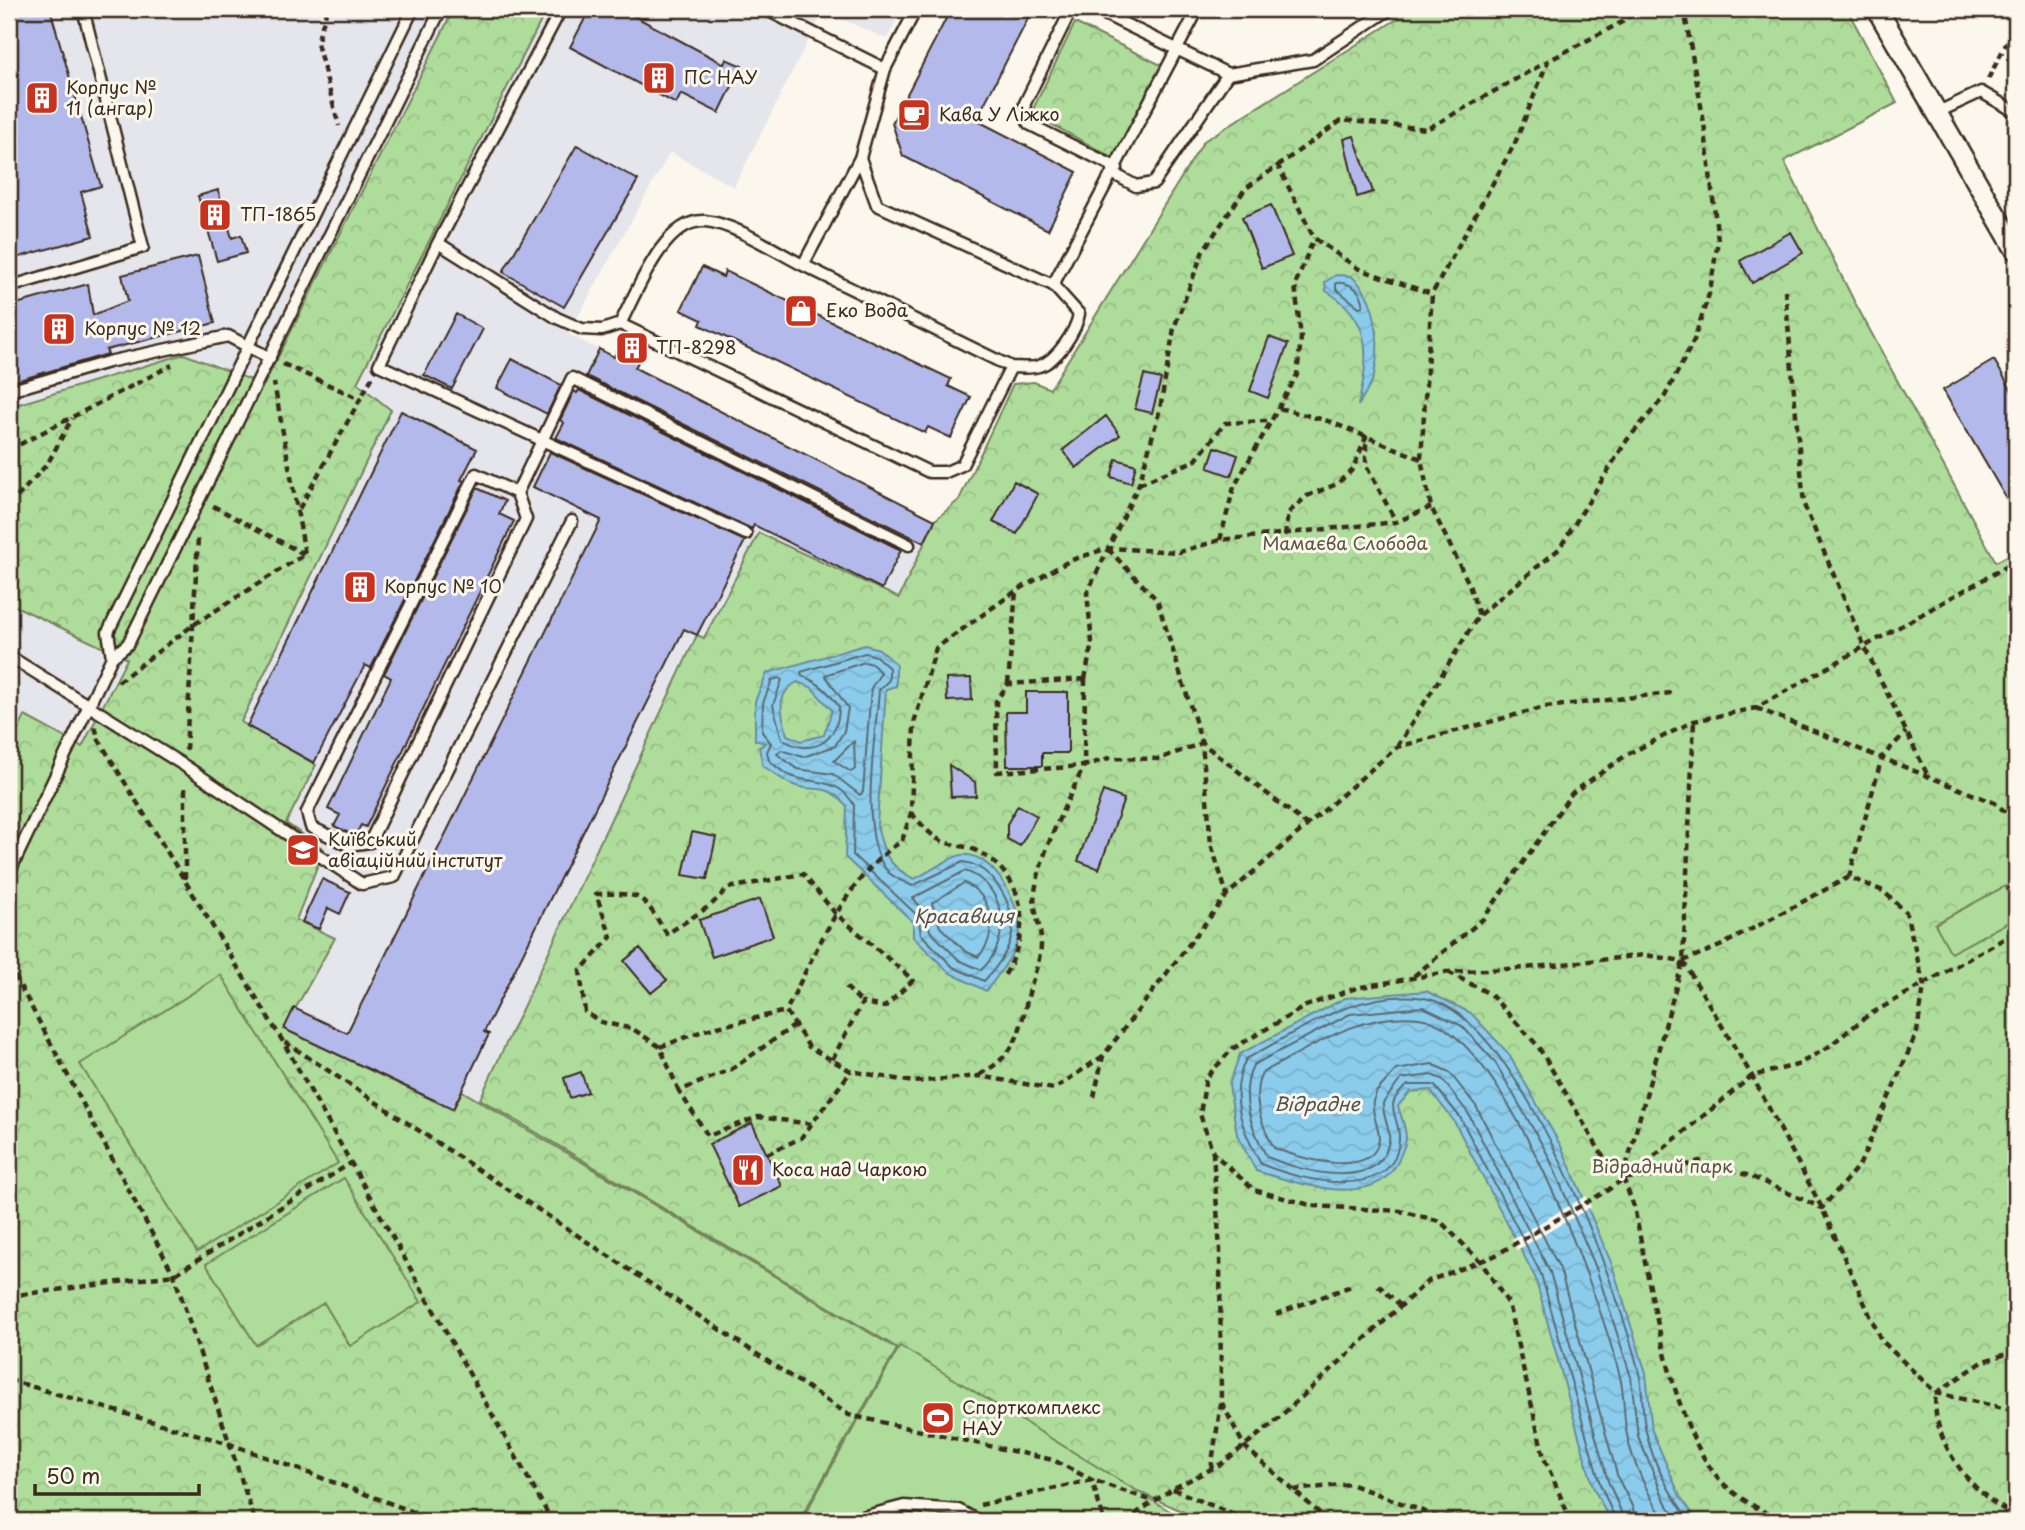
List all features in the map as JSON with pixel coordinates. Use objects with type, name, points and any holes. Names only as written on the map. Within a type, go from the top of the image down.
[{"type":"street","points":[[1877,9],[2016,250]]},
{"type":"lane","points":[[9,286],[143,247],[83,9]]},
{"type":"lane","points":[[112,657],[108,632],[413,9]]},
{"type":"lane","points":[[9,873],[88,704],[112,657],[128,645],[441,9]]},
{"type":"lane","points":[[561,9],[438,243],[379,365],[746,534]]},
{"type":"lane","points":[[765,9],[885,69]]},
{"type":"lane","points":[[803,265],[860,158],[885,69],[916,9]]},
{"type":"lane","points":[[1075,9],[1070,12],[1030,92],[1024,114],[1029,124],[1115,171],[1136,186],[1154,183],[1228,74]]},
{"type":"lane","points":[[1094,9],[1228,74],[1313,60],[1390,9]]},
{"type":"lane","points":[[1053,285],[1179,50],[1198,9]]},
{"type":"lane","points":[[1938,112],[1981,92],[2016,112]]},
{"type":"lane","points":[[438,243],[557,318],[582,329],[602,330],[620,324],[662,246],[688,223],[704,221],[721,225],[1011,367],[1037,367],[1048,362],[1077,326],[1079,314],[1053,285],[877,205],[860,158]]},
{"type":"lane","points":[[620,324],[929,472],[946,472],[962,465],[1011,367]]},
{"type":"lane","points":[[9,391],[108,362],[228,336],[270,358]]},
{"type":"lane","points":[[517,493],[476,474],[307,812],[311,827],[348,845],[370,842],[526,519],[517,493],[572,378],[909,545]]},
{"type":"lane","points":[[9,656],[185,766],[362,884],[394,877],[572,522]]},
{"type":"lane","points":[[847,1521],[904,1506],[958,1510],[979,1521]]},
{"type":"path","points":[[327,9],[317,43],[345,149]]},
{"type":"path","points":[[979,1076],[1002,1061],[1023,1028],[1030,987],[1040,959],[1041,939],[1034,895],[1045,851],[1084,766],[1085,679],[1093,642],[1087,593],[1139,484],[1160,409],[1174,328],[1203,251],[1245,189],[1342,120],[1427,129],[1622,22],[1638,9]]},
{"type":"path","points":[[786,1010],[809,1047],[851,1071],[913,1082],[979,1076],[1054,1089],[1104,1056],[1227,895],[1397,747],[1479,615],[1559,548],[1627,440],[1665,396],[1694,340],[1710,291],[1718,240],[1704,123],[1684,9]]},
{"type":"path","points":[[1981,92],[2016,25]]},
{"type":"path","points":[[1479,615],[1468,582],[1431,507],[1421,459],[1432,294],[1515,143],[1548,61]]},
{"type":"path","points":[[1277,164],[1314,238],[1359,269],[1432,294]]},
{"type":"path","points":[[1220,540],[1234,487],[1297,375],[1301,338],[1295,285],[1314,238]]},
{"type":"path","points":[[1785,290],[1804,505],[1865,648],[1927,774]]},
{"type":"path","points":[[270,358],[360,399]]},
{"type":"path","points":[[270,358],[305,554]]},
{"type":"path","points":[[9,450],[180,361]]},
{"type":"path","points":[[299,510],[379,365]]},
{"type":"path","points":[[1279,408],[1328,421],[1421,459]]},
{"type":"path","points":[[9,506],[48,463],[72,417]]},
{"type":"path","points":[[1139,484],[1196,460],[1224,424],[1269,421]]},
{"type":"path","points":[[1366,437],[1366,465],[1396,522]]},
{"type":"path","points":[[1285,536],[1288,513],[1307,496],[1337,484],[1345,477],[1353,468],[1366,437]]},
{"type":"path","points":[[185,881],[185,766],[200,499],[305,554]]},
{"type":"path","points":[[660,1047],[705,1030],[786,1010],[835,913],[889,849],[902,841],[911,813],[914,723],[936,648],[1016,591],[1069,561],[1108,548],[1179,552],[1220,540],[1285,536],[1396,522],[1431,507]]},
{"type":"path","points":[[1108,548],[1157,600],[1202,743],[1211,844],[1227,895]]},
{"type":"path","points":[[305,554],[193,625],[88,704],[99,740],[282,1040],[552,1521]]},
{"type":"path","points":[[1411,977],[1483,919],[1572,793],[1628,754],[1694,721],[1756,708],[2016,561]]},
{"type":"path","points":[[1016,591],[1008,684],[996,701],[997,772],[1084,766],[1109,758],[1159,759],[1202,743]]},
{"type":"path","points":[[1008,684],[1085,679]]},
{"type":"path","points":[[1397,747],[1545,707],[1671,693]]},
{"type":"path","points":[[1756,708],[1996,803],[2016,821]]},
{"type":"path","points":[[1623,1178],[1683,961],[1694,721]]},
{"type":"path","points":[[1211,1469],[1222,1403],[1220,1250],[1213,1153],[1200,1114],[1206,1077],[1232,1049],[1306,1006],[1356,988],[1447,971],[1526,968],[1645,955],[1683,961],[1720,946],[1849,877],[1882,757],[1906,732]]},
{"type":"path","points":[[1202,743],[1306,824]]},
{"type":"path","points":[[911,813],[939,840],[975,850],[995,865],[1016,887],[1021,932],[1004,976]]},
{"type":"path","points":[[812,1124],[758,1117],[708,1136],[679,1091],[660,1047],[633,1029],[601,1022],[585,1012],[580,971],[611,937],[596,894],[631,894],[643,897],[667,934],[711,905],[728,888],[803,874],[835,913],[913,980],[885,1007],[862,1003],[846,987]]},
{"type":"path","points":[[1822,1208],[1860,1164],[1917,1032],[1924,986],[1906,912],[1883,891],[1849,877]]},
{"type":"path","points":[[1125,1521],[1244,1446],[1428,1281],[1481,1262],[1608,1190],[1752,1076],[1797,1065],[1828,1048],[1867,1016],[2016,932]]},
{"type":"path","points":[[1683,961],[1752,1076],[1822,1208],[1881,1340],[1936,1393],[2016,1411]]},
{"type":"path","points":[[9,965],[174,1275],[255,1521]]},
{"type":"path","points":[[1447,971],[1490,994],[1538,1046],[1601,1153],[1623,1178],[1634,1207],[1678,1404],[1699,1453],[1727,1488],[1783,1521]]},
{"type":"path","points":[[832,1060],[862,1003]]},
{"type":"path","points":[[679,1091],[732,1069],[795,1025]]},
{"type":"path","points":[[282,1040],[849,1415],[1053,1461],[1092,1480],[1154,1502]]},
{"type":"path","points":[[1094,1097],[1104,1056]]},
{"type":"path","points":[[767,1154],[801,1139],[851,1071]]},
{"type":"path","points":[[1213,1153],[1254,1190],[1314,1206],[1400,1211],[1440,1222],[1481,1262],[1508,1303],[1544,1458],[1571,1521]]},
{"type":"path","points":[[1623,1178],[1652,1177],[1699,1161],[1750,1176],[1822,1208]]},
{"type":"path","points":[[9,1296],[174,1275],[351,1163]]},
{"type":"path","points":[[1378,1284],[1401,1307]]},
{"type":"path","points":[[1276,1314],[1354,1285]]},
{"type":"path","points":[[2016,1351],[1984,1362],[1936,1393],[1933,1413],[1945,1446],[1974,1485],[2016,1514]]},
{"type":"path","points":[[9,1380],[230,1444],[438,1521]]},
{"type":"path","points":[[1222,1403],[1244,1446],[1329,1521]]},
{"type":"path","points":[[958,1510],[1092,1480]]},
{"type":"path","points":[[1092,1480],[1104,1521]]},
{"type":"path","points":[[1293,1490],[1350,1484],[1436,1516],[1465,1517],[1479,1521]]},
{"type":"path","points":[[1172,1489],[1248,1521]]},
{"type":"shaded area","name":"Київський авіаційний інститут","points":[[9,9],[902,9],[887,39],[823,11],[734,187],[670,152],[568,334],[935,520],[899,599],[759,533],[704,638],[697,636],[480,1098],[900,1346],[1187,1521],[9,1521]]},
{"type":"green space","points":[[454,9],[547,9],[357,383],[391,410],[241,722],[316,765],[286,823],[324,849],[296,920],[335,938],[284,1029],[453,1110],[462,1091],[897,1349],[799,1521],[9,1521],[9,750],[25,716],[82,747],[127,659],[9,603],[9,407],[184,354],[264,385]]},
{"type":"green space","points":[[1413,9],[1847,9],[1897,103],[1784,161],[1854,301],[1996,562],[2016,551],[2016,1521],[1204,1521],[1137,1491],[480,1099],[697,635],[704,638],[759,533],[899,598],[935,520],[959,500],[1013,384],[1034,382],[1050,389],[1204,141]]},
{"type":"green space","points":[[1075,23],[1163,66],[1113,158],[1031,113]]},
{"type":"green space","points":[[2005,886],[2016,906],[2016,918],[1951,953],[1935,924]]},
{"type":"green space","points":[[221,975],[338,1163],[197,1252],[80,1064]]},
{"type":"green space","points":[[344,1178],[421,1302],[350,1346],[324,1303],[256,1345],[206,1264]]},
{"type":"green space","name":"Спорткомплекс НАУ","points":[[900,1346],[1186,1521],[801,1521]]},
{"type":"water","points":[[1336,275],[1351,276],[1360,285],[1372,308],[1375,322],[1377,350],[1374,376],[1358,406],[1364,372],[1364,341],[1353,314],[1326,291],[1325,282]]},
{"type":"water","name":"Красавиця","points":[[865,645],[879,649],[896,664],[896,686],[886,689],[877,825],[879,835],[892,864],[914,879],[962,855],[974,856],[985,862],[1004,884],[1017,911],[1019,935],[1010,957],[986,991],[950,973],[913,937],[913,922],[845,857],[847,806],[826,790],[791,784],[763,766],[759,748],[765,743],[755,740],[755,701],[767,673]],"holes":[[[797,682],[811,687],[832,710],[824,735],[801,741],[787,735],[782,699]]]},
{"type":"water","name":"Відрадне","points":[[1426,991],[1471,1013],[1508,1053],[1562,1148],[1611,1262],[1646,1373],[1652,1431],[1680,1496],[1698,1521],[1610,1521],[1593,1487],[1535,1277],[1454,1121],[1430,1090],[1410,1092],[1398,1106],[1406,1140],[1391,1172],[1376,1184],[1358,1189],[1316,1187],[1256,1171],[1237,1135],[1229,1085],[1240,1054],[1345,998]]},
{"type":"pier","points":[[1586,1196],[1591,1207],[1517,1250],[1512,1239]]},
{"type":"building","name":"Корпус № 11 (ангар)","points":[[9,9],[50,9],[101,186],[81,192],[93,236],[9,260]]},
{"type":"building","name":"ПС НАУ","points":[[590,9],[621,9],[724,64],[726,59],[742,66],[719,113],[681,94],[676,104],[570,47]]},
{"type":"building","points":[[951,9],[1033,9],[976,120],[1077,172],[1048,230],[903,156],[892,123]]},
{"type":"building","points":[[1354,136],[1373,192],[1357,197],[1344,139]]},
{"type":"building","points":[[577,145],[638,180],[564,307],[503,272]]},
{"type":"building","name":"ТП-1865","points":[[218,190],[232,238],[241,235],[246,253],[217,261],[198,196]]},
{"type":"building","points":[[1271,205],[1292,256],[1262,268],[1242,217]]},
{"type":"building","points":[[1791,232],[1803,253],[1752,283],[1740,261]]},
{"type":"building","points":[[198,256],[215,323],[106,350],[108,354],[9,383],[9,306],[88,284],[93,315],[128,301],[122,275]]},
{"type":"building","points":[[702,267],[723,277],[725,271],[951,379],[948,386],[971,397],[951,438],[928,427],[925,433],[700,325],[702,320],[681,310]]},
{"type":"building","points":[[456,314],[483,329],[452,389],[424,375]]},
{"type":"building","points":[[625,335],[646,345],[635,368],[935,520],[924,543],[586,376],[599,349],[614,357]]},
{"type":"building","points":[[1269,337],[1288,344],[1268,398],[1250,391]]},
{"type":"building","points":[[512,359],[561,385],[547,414],[497,388]]},
{"type":"building","points":[[1994,360],[2016,398],[2016,515],[1943,390]]},
{"type":"building","points":[[1144,375],[1161,379],[1152,413],[1135,409]]},
{"type":"building","points":[[579,390],[901,550],[882,589],[754,525],[752,529],[556,438],[564,423],[560,420],[574,391],[577,393]]},
{"type":"building","name":"Корпус № 10","points":[[401,411],[477,449],[461,480],[464,481],[371,668],[365,665],[314,763],[247,726]]},
{"type":"building","points":[[1106,416],[1120,435],[1076,468],[1063,450]]},
{"type":"building","points":[[1215,447],[1238,455],[1231,476],[1208,468]]},
{"type":"building","points":[[550,452],[745,541],[697,635],[684,629],[484,1032],[489,1034],[453,1109],[284,1029],[294,1008],[347,1033],[601,520],[533,487]]},
{"type":"building","points":[[1116,459],[1136,465],[1131,483],[1111,477]]},
{"type":"building","points":[[1014,481],[1038,494],[1017,534],[993,522]]},
{"type":"building","points":[[477,488],[505,501],[499,514],[514,521],[366,827],[361,825],[355,836],[334,826],[340,815],[328,809],[391,678],[384,674]]},
{"type":"building","points":[[971,678],[972,700],[947,701],[946,679]]},
{"type":"building","points":[[1026,692],[1068,692],[1068,753],[1042,753],[1042,766],[1007,766],[1006,712],[1026,712]]},
{"type":"building","points":[[949,765],[975,782],[976,796],[951,797]]},
{"type":"building","points":[[1103,791],[1124,799],[1099,869],[1078,861]]},
{"type":"building","points":[[1018,805],[1037,816],[1020,846],[1007,839],[1007,824]]},
{"type":"building","points":[[692,832],[716,837],[707,879],[683,875]]},
{"type":"building","points":[[322,879],[350,892],[340,914],[328,908],[319,929],[302,922]]},
{"type":"building","points":[[760,899],[773,936],[712,957],[699,920]]},
{"type":"building","points":[[640,948],[667,980],[651,993],[624,961]]},
{"type":"building","points":[[581,1072],[588,1092],[570,1098],[564,1078]]},
{"type":"building","name":"Коса над Чаркою","points":[[752,1123],[782,1186],[739,1207],[709,1144]]},
{"type":"place","name":"ПС НАУ","points":[[659,78]]},
{"type":"place","name":"Корпус № 11 (ангар)","points":[[42,98]]},
{"type":"place","name":"Кава У Ліжко","points":[[914,115]]},
{"type":"place","name":"ТП-1865","points":[[215,215]]},
{"type":"place","name":"Еко Вода","points":[[801,311]]},
{"type":"place","name":"Корпус № 12","points":[[59,329]]},
{"type":"place","name":"ТП-8298","points":[[632,348]]},
{"type":"place","name":"Корпус № 10","points":[[360,587]]},
{"type":"place","name":"Київський авіаційний інститут","points":[[303,850]]},
{"type":"place","name":"Коса над Чаркою","points":[[748,1170]]},
{"type":"place","name":"Спорткомплекс НАУ","points":[[938,1418]]},
{"type":"park label","name":"Мамаєва Слобода","points":[[1345,544]]},
{"type":"park label","name":"Відрадний парк","points":[[1662,1167]]}]
